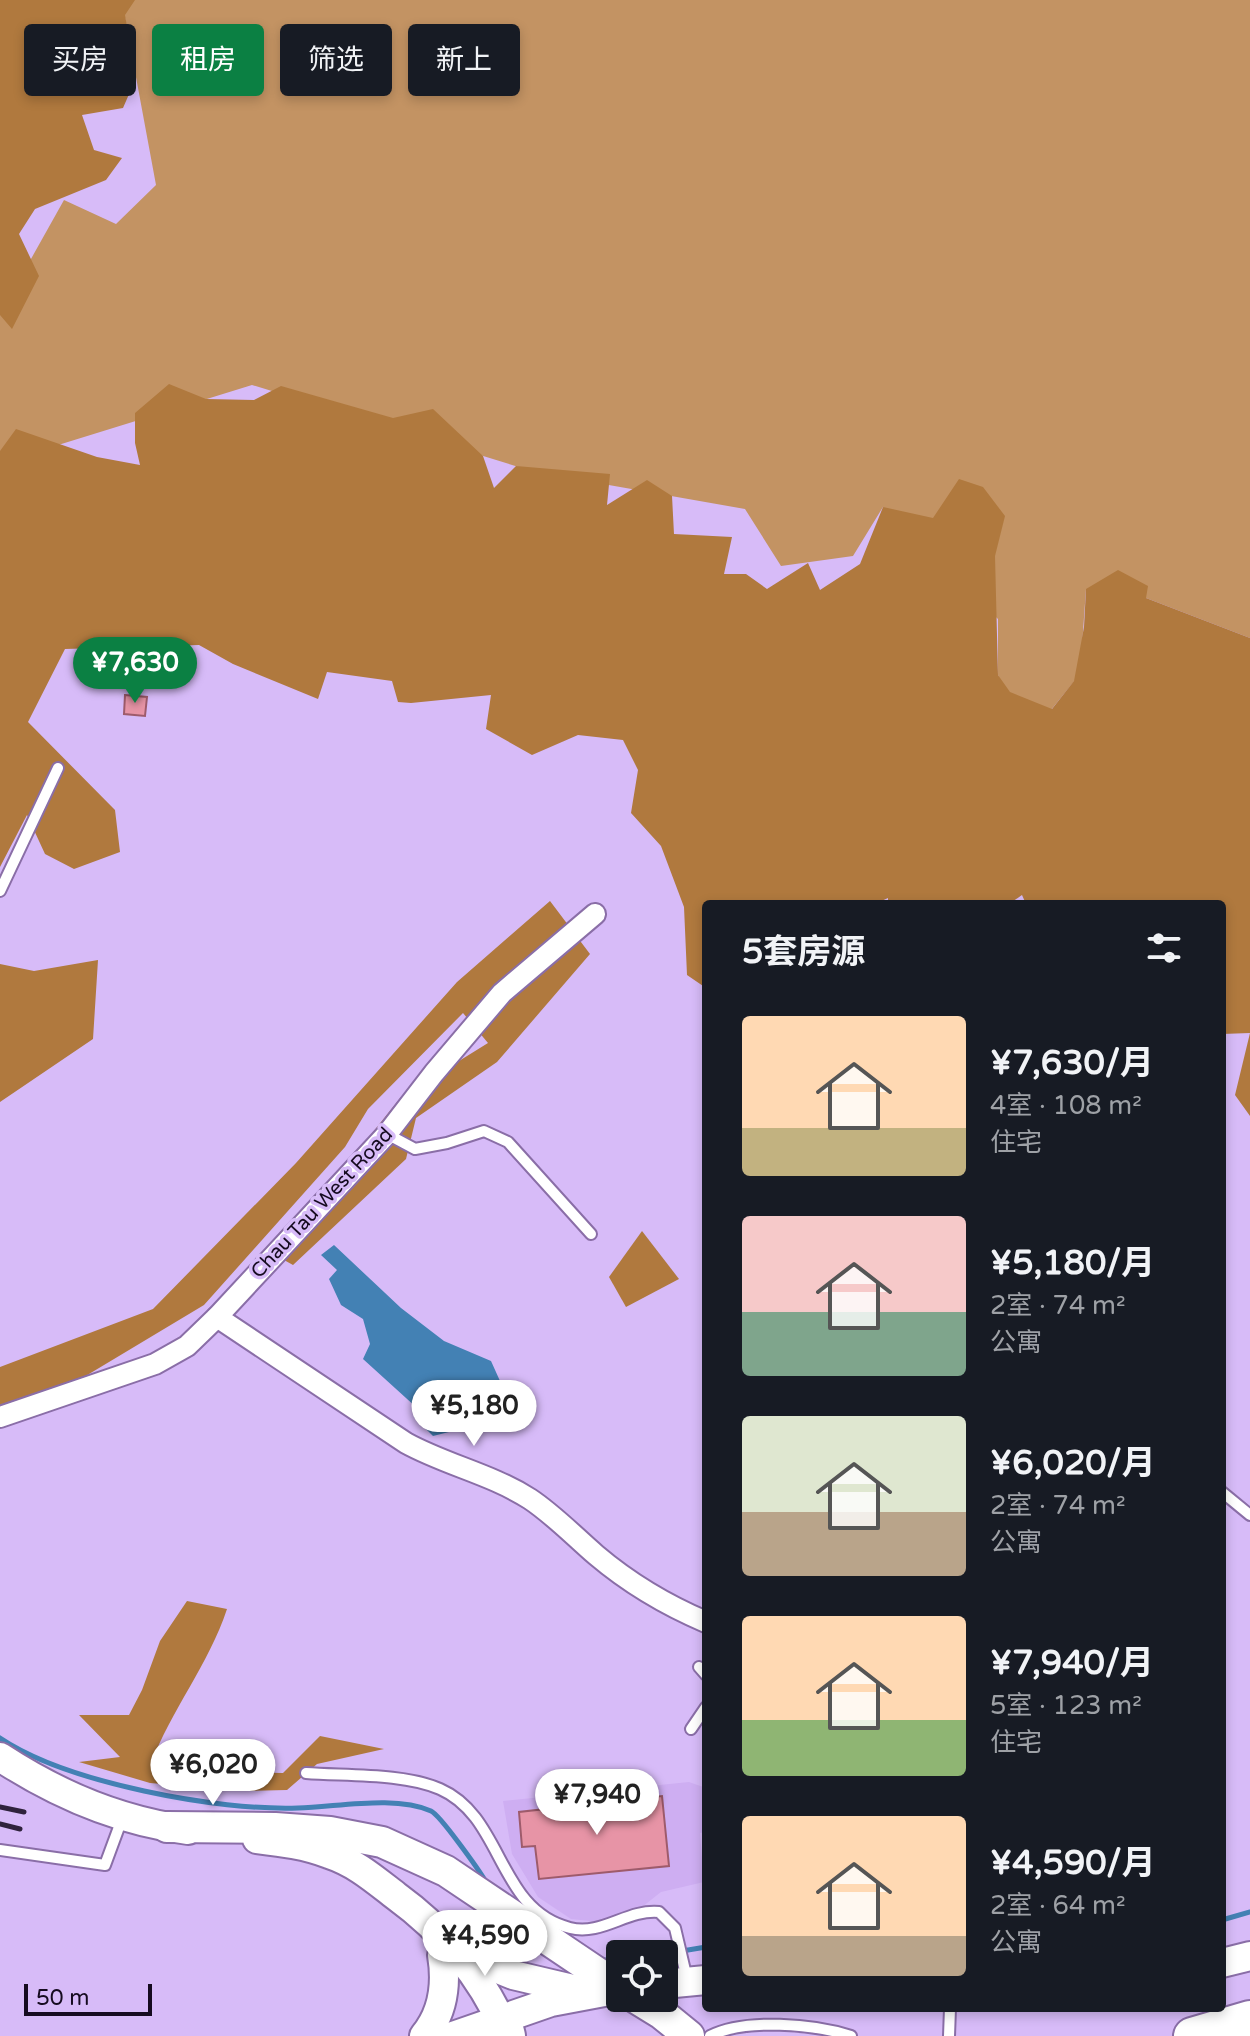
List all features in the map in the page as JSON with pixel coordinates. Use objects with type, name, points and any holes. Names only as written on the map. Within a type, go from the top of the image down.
[{"type":"highway","points":[[1192,2036],[1250,2021]]},
{"type":"highway","points":[[1216,2036],[1250,2021]]},
{"type":"main road","points":[[167,1827],[330,1832],[369,1839],[411,1854],[461,1881],[606,1984]]},
{"type":"main road","points":[[659,2012],[689,2036]]},
{"type":"street","name":"Chau Tau West Road","points":[[0,1417],[166,1359],[187,1346],[387,1134],[502,993],[595,914]]},
{"type":"street","points":[[217,1317],[406,1443],[440,1460],[492,1478],[526,1496],[637,1585],[668,1605],[702,1620]]},
{"type":"street","points":[[0,1757],[69,1797],[123,1817],[167,1827],[290,1843],[358,1867],[394,1894],[452,1955],[496,2031]]},
{"type":"street","points":[[452,1955],[513,1975],[578,1991],[606,1991]]},
{"type":"street","points":[[424,2036],[436,2017],[445,1991],[452,1955]]},
{"type":"street","points":[[1226,1962],[1250,1956]]},
{"type":"street","points":[[453,2036],[496,2031],[606,1994]]},
{"type":"lane","points":[[0,891],[58,768]]},
{"type":"lane","points":[[387,1134],[415,1149],[484,1131],[508,1142],[591,1234]]},
{"type":"lane","points":[[1226,1495],[1250,1515]]},
{"type":"lane","points":[[691,1729],[702,1713]]},
{"type":"lane","points":[[306,1773],[387,1778],[441,1789],[480,1825],[515,1888],[532,1908],[559,1924],[583,1930],[603,1927],[642,1912],[659,1912],[675,1928],[686,1982]]},
{"type":"lane","points":[[0,1850],[105,1865],[123,1817]]},
{"type":"lane","points":[[949,2036],[950,2012]]},
{"type":"lane","points":[[710,2036],[725,2029],[776,2026],[808,2026],[851,2036]]},
{"type":"shaded area","points":[[0,0],[135,0],[125,15],[127,24],[24,24],[24,96],[128,96],[123,108],[82,115],[94,150],[122,158],[106,180],[35,209],[19,234],[39,276],[12,329],[0,315]]},
{"type":"shaded area","points":[[124,0],[1250,0],[1250,638],[1146,598],[1086,589],[1080,674],[1051,710],[1009,699],[998,675],[998,619],[883,507],[853,556],[781,566],[745,509],[535,472],[252,385],[0,463],[0,290],[22,275],[64,200],[116,224],[156,185],[136,77],[136,24],[126,24]]},
{"type":"shaded area","points":[[169,384],[206,399],[254,400],[281,386],[393,418],[433,409],[483,456],[494,488],[516,466],[610,474],[607,505],[647,480],[672,496],[674,534],[732,537],[724,574],[746,574],[767,589],[808,563],[820,590],[860,564],[883,507],[933,518],[959,479],[983,487],[1005,516],[995,556],[998,675],[1010,692],[1052,709],[1074,681],[1084,627],[1086,589],[1118,570],[1148,586],[1146,598],[1250,638],[1250,1033],[1226,1034],[1226,900],[1024,900],[1022,895],[1015,900],[702,900],[702,985],[687,975],[684,907],[661,846],[631,813],[638,770],[623,740],[578,735],[532,755],[486,729],[491,695],[398,702],[392,681],[327,672],[318,699],[233,664],[199,645],[65,649],[28,722],[115,810],[120,852],[74,869],[45,854],[27,815],[0,867],[0,451],[16,429],[97,457],[140,465],[135,443],[135,413]]},
{"type":"shaded area","points":[[550,901],[590,954],[497,1062],[416,1118],[406,1159],[293,1265],[275,1255],[401,1097],[488,1043],[463,1013],[368,1109],[345,1147],[204,1305],[49,1398],[0,1411],[0,1367],[153,1309],[296,1163],[457,982]]},
{"type":"shaded area","points":[[98,960],[93,1039],[0,1102],[0,964],[34,971]]},
{"type":"shaded area","points":[[1250,1033],[1250,1116],[1235,1095]]},
{"type":"shaded area","points":[[642,1231],[679,1279],[626,1307],[609,1277]]},
{"type":"shaded area","points":[[187,1601],[227,1609],[151,1764],[213,1772],[283,1773],[320,1736],[384,1749],[317,1764],[287,1790],[244,1791],[150,1783],[79,1762],[120,1757],[79,1715],[129,1715],[160,1641]]},
{"type":"shaded area","points":[[689,1782],[702,1787],[702,1882],[661,1892],[642,1907],[609,1923],[571,1919],[538,1897],[512,1854],[503,1801]]},
{"type":"water","points":[[334,1245],[401,1308],[444,1341],[491,1361],[500,1381],[491,1398],[465,1428],[433,1436],[414,1417],[417,1408],[363,1359],[370,1344],[363,1319],[341,1305],[329,1279],[337,1270],[321,1255]]},
{"type":"building","points":[[125,695],[147,697],[145,716],[124,714]]},
{"type":"building","points":[[662,1796],[669,1866],[539,1879],[535,1846],[522,1847],[519,1812]]},
{"type":"waterway","points":[[0,1738],[29,1754],[103,1781],[186,1799],[265,1808],[366,1803],[417,1806],[436,1815],[486,1882]]},
{"type":"waterway","points":[[1226,1919],[1250,1912]]},
{"type":"waterway","points":[[678,1952],[702,1948]]},
{"type":"waterway","points":[[601,1960],[606,1960]]},
{"type":"railway","points":[[0,1807],[24,1812]]},
{"type":"railway","points":[[0,1824],[20,1829]]}]
